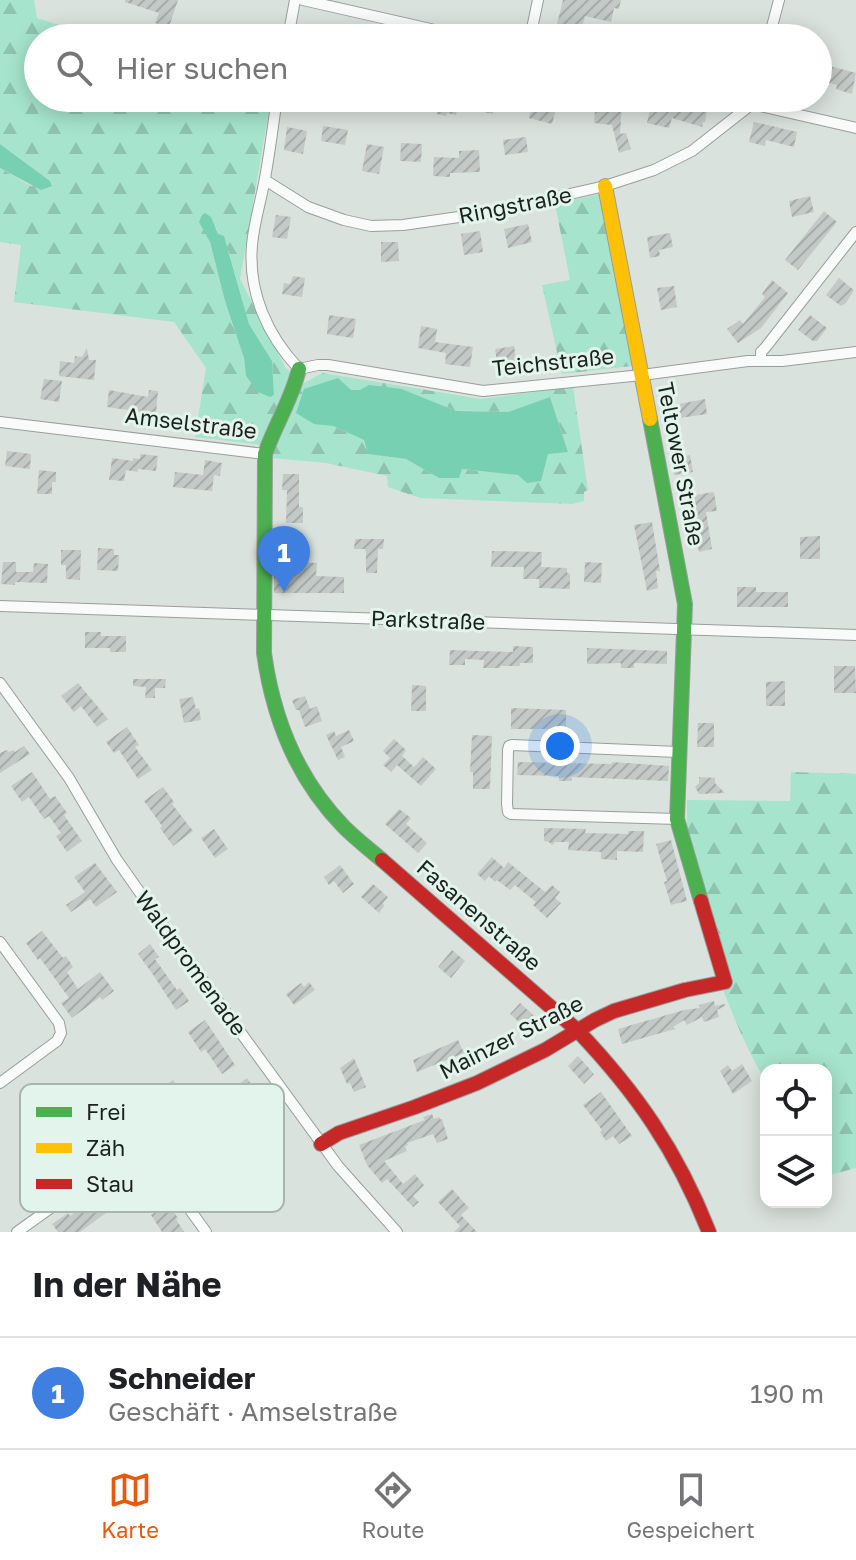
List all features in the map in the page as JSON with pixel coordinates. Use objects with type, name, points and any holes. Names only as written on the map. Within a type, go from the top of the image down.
[{"type":"street","points":[[291,24],[295,0]]},
{"type":"street","points":[[303,0],[408,24]]},
{"type":"street","points":[[533,24],[538,0]]},
{"type":"street","points":[[773,24],[779,0]]},
{"type":"street","points":[[265,454],[274,428],[294,390],[299,369],[288,358],[272,332],[251,277],[252,246],[275,112]]},
{"type":"street","name":"Ringstraße","points":[[265,180],[308,207],[371,226],[403,225],[487,213],[605,186],[654,170],[687,154],[740,112]]},
{"type":"street","points":[[795,112],[856,128]]},
{"type":"street","name":"Teltower Straße","points":[[605,186],[685,604],[677,819],[725,982]]},
{"type":"street","points":[[761,359],[761,352],[856,232]]},
{"type":"street","name":"Teichstraße","points":[[299,369],[328,365],[483,391],[761,359],[782,361],[856,352]]},
{"type":"street","name":"Amselstraße","points":[[0,422],[265,454],[264,615]]},
{"type":"street","name":"Parkstraße","points":[[0,606],[856,635]]},
{"type":"street","name":"Fasanenstraße","points":[[264,615],[266,666],[276,716],[290,751],[319,799],[345,828],[577,1030],[604,1058],[655,1121],[677,1159],[709,1232]]},
{"type":"street","name":"Waldpromenade","points":[[0,683],[79,794],[117,860],[278,1084]]},
{"type":"street","points":[[677,819],[511,814],[507,804],[508,750],[512,745],[678,752]]},
{"type":"street","points":[[0,942],[59,1023],[61,1033],[57,1041],[0,1083]]},
{"type":"street","name":"Mainzer Straße","points":[[321,1144],[339,1133],[477,1083],[614,1011],[725,982]]},
{"type":"street","name":"Waldpromenade","points":[[284,1092],[338,1166],[397,1232]]},
{"type":"street","points":[[17,1232],[45,1212]]},
{"type":"street","points":[[192,1212],[206,1232]]},
{"type":"green space","points":[[0,0],[34,0],[37,18],[56,24],[24,24],[24,112],[269,112],[240,279],[285,367],[302,384],[323,373],[481,399],[573,387],[588,490],[584,492],[584,501],[572,504],[420,498],[388,487],[387,476],[326,463],[272,458],[271,446],[195,437],[206,368],[174,322],[14,302],[21,245],[0,242],[0,168],[31,186],[52,185],[0,144]],"holes":[[[216,227],[229,252],[249,324],[272,361],[274,395],[246,376],[244,358],[210,242]],[[402,389],[456,411],[508,412],[550,397],[568,452],[548,453],[519,475],[461,469],[439,478],[406,459],[369,454],[364,440],[333,426],[351,390]]]},
{"type":"green space","points":[[600,194],[632,366],[562,374],[542,285],[570,280],[555,204]]},
{"type":"green space","points":[[791,772],[856,774],[856,1168],[832,1174],[832,1064],[760,1064],[760,1071],[723,988],[673,824],[687,823],[687,800],[790,801]]},
{"type":"shaded area","points":[[0,144],[50,181],[52,186],[41,190],[0,168]]},
{"type":"shaded area","points":[[205,213],[211,217],[218,234],[224,236],[249,324],[272,361],[274,395],[270,397],[258,392],[246,376],[244,358],[210,242],[199,222]]},
{"type":"shaded area","points":[[338,378],[351,390],[360,390],[369,385],[402,389],[456,411],[508,412],[550,397],[568,452],[548,454],[541,481],[527,483],[518,475],[462,469],[459,478],[439,478],[406,459],[368,454],[364,440],[333,426],[314,424],[296,413],[304,389]]},
{"type":"building","points":[[178,0],[170,24],[155,23],[159,13],[125,2]]},
{"type":"building","points":[[563,0],[621,0],[619,9],[614,8],[611,22],[585,16],[583,24],[557,24]]},
{"type":"building","points":[[832,67],[856,73],[852,94],[836,89],[837,85],[832,84]]},
{"type":"building","points":[[437,112],[457,112],[456,115]]},
{"type":"building","points":[[531,112],[555,112],[552,124],[529,118]]},
{"type":"building","points":[[595,112],[621,112],[620,134],[626,133],[631,149],[619,153],[612,125],[594,123]]},
{"type":"building","points":[[649,112],[707,112],[702,127],[672,118],[669,128],[647,123]]},
{"type":"building","points":[[754,122],[797,132],[794,147],[766,140],[765,146],[749,142]]},
{"type":"building","points":[[323,126],[348,130],[345,145],[321,141]]},
{"type":"building","points":[[287,127],[307,131],[303,154],[284,150]]},
{"type":"building","points":[[526,137],[528,152],[505,155],[503,140]]},
{"type":"building","points":[[401,143],[422,144],[421,162],[400,161]]},
{"type":"building","points":[[367,144],[384,147],[379,174],[362,171]]},
{"type":"building","points":[[479,150],[480,172],[450,173],[450,177],[433,176],[434,157],[459,158],[459,151]]},
{"type":"building","points":[[810,196],[814,212],[792,217],[789,201]]},
{"type":"building","points":[[824,211],[837,222],[798,270],[785,260]]},
{"type":"building","points":[[276,215],[291,217],[287,239],[272,237]]},
{"type":"building","points":[[528,224],[532,242],[508,248],[504,229]]},
{"type":"building","points":[[480,231],[483,252],[464,255],[461,234]]},
{"type":"building","points":[[670,233],[673,247],[659,250],[660,256],[650,258],[647,237]]},
{"type":"building","points":[[381,242],[398,242],[399,261],[381,262]]},
{"type":"building","points":[[293,276],[305,278],[302,297],[282,294],[284,283],[290,284]]},
{"type":"building","points":[[839,278],[854,290],[841,306],[826,295]]},
{"type":"building","points":[[772,280],[788,293],[761,328],[738,343],[727,329],[740,320],[743,324],[765,297],[762,294]]},
{"type":"building","points":[[674,286],[677,307],[661,310],[657,288]]},
{"type":"building","points":[[329,315],[356,319],[353,338],[327,334]]},
{"type":"building","points":[[810,315],[827,328],[817,341],[798,330]]},
{"type":"building","points":[[421,326],[437,329],[435,342],[473,347],[470,367],[445,364],[446,353],[418,348]]},
{"type":"building","points":[[514,346],[517,365],[498,368],[495,349]]},
{"type":"building","points":[[87,348],[89,360],[96,360],[94,380],[59,376],[60,361],[74,363],[75,356],[82,357]]},
{"type":"building","points":[[44,379],[62,381],[59,402],[40,399]]},
{"type":"building","points":[[109,390],[148,397],[149,390],[158,391],[156,414],[107,407]]},
{"type":"building","points":[[705,399],[707,414],[666,420],[663,407]]},
{"type":"building","points":[[7,451],[31,454],[30,469],[5,466]]},
{"type":"building","points":[[140,454],[158,456],[156,471],[126,470],[124,481],[109,480],[112,458],[133,461],[133,458],[140,459]]},
{"type":"building","points":[[690,455],[693,472],[674,475],[671,458]]},
{"type":"building","points":[[205,460],[222,463],[220,476],[214,475],[212,491],[173,487],[175,472],[203,475]]},
{"type":"building","points":[[39,470],[56,472],[52,494],[37,494]]},
{"type":"building","points":[[283,474],[299,474],[299,507],[303,507],[303,523],[286,523],[287,490],[282,490]]},
{"type":"building","points":[[714,492],[717,511],[706,512],[712,549],[699,552],[698,547],[693,548],[690,536],[695,535],[689,496]]},
{"type":"building","points":[[652,522],[660,571],[656,571],[658,588],[647,591],[634,525]]},
{"type":"building","points":[[820,536],[820,559],[800,559],[800,537]]},
{"type":"building","points":[[355,539],[384,539],[383,549],[378,549],[377,573],[366,573],[366,552],[365,549],[354,549]]},
{"type":"building","points":[[280,540],[296,540],[296,562],[317,563],[316,576],[344,577],[344,593],[274,593],[274,570],[279,570]]},
{"type":"building","points":[[98,548],[114,549],[114,555],[119,555],[118,571],[97,570]]},
{"type":"building","points":[[61,550],[81,550],[80,580],[66,579],[66,565],[61,565]]},
{"type":"building","points":[[492,551],[542,552],[541,567],[567,568],[570,589],[539,588],[539,579],[523,579],[524,567],[491,567]]},
{"type":"building","points":[[3,562],[16,562],[16,572],[33,572],[34,563],[48,564],[47,583],[1,584]]},
{"type":"building","points":[[585,562],[602,563],[601,583],[584,582]]},
{"type":"building","points":[[737,587],[756,587],[756,592],[788,592],[788,607],[737,607]]},
{"type":"building","points":[[85,632],[101,632],[101,636],[126,636],[126,652],[110,652],[110,648],[85,648]]},
{"type":"building","points":[[513,646],[533,647],[533,663],[483,668],[484,660],[465,659],[465,665],[449,665],[450,650],[513,652]]},
{"type":"building","points":[[587,648],[667,651],[667,664],[634,663],[634,668],[621,668],[621,663],[587,664]]},
{"type":"building","points":[[834,666],[855,666],[856,693],[834,693]]},
{"type":"building","points":[[133,679],[166,679],[165,688],[155,688],[155,698],[145,698],[146,687],[133,686]]},
{"type":"building","points":[[785,681],[785,706],[766,706],[766,682]]},
{"type":"building","points":[[78,683],[108,719],[97,727],[81,706],[74,712],[61,696]]},
{"type":"building","points":[[412,685],[426,686],[426,711],[411,711]]},
{"type":"building","points":[[305,696],[310,709],[317,706],[322,721],[305,727],[292,700]]},
{"type":"building","points":[[193,697],[201,720],[184,723],[179,699]]},
{"type":"building","points":[[511,708],[566,710],[566,729],[511,729]]},
{"type":"building","points":[[698,723],[714,723],[714,747],[697,747]]},
{"type":"building","points":[[127,727],[139,745],[135,747],[152,770],[138,779],[119,750],[114,753],[106,742]]},
{"type":"building","points":[[349,730],[354,741],[341,747],[345,757],[338,760],[326,735],[334,731],[336,736]]},
{"type":"building","points":[[472,735],[492,736],[490,789],[473,789],[473,772],[470,772]]},
{"type":"building","points":[[394,739],[406,750],[402,756],[414,767],[423,757],[436,769],[421,786],[397,765],[391,772],[383,765],[390,758],[383,751]]},
{"type":"building","points":[[24,746],[30,754],[0,773],[0,753],[7,750],[15,752]]},
{"type":"building","points":[[518,762],[612,762],[669,766],[668,781],[572,777],[572,781],[559,781],[559,776],[517,775]]},
{"type":"building","points":[[32,772],[50,799],[55,796],[82,841],[67,852],[56,836],[61,833],[49,816],[44,819],[29,797],[22,802],[11,786]]},
{"type":"building","points":[[699,777],[715,778],[715,783],[725,793],[699,794],[695,787]]},
{"type":"building","points":[[163,787],[193,831],[173,846],[144,801]]},
{"type":"building","points":[[399,809],[411,818],[406,824],[427,843],[418,853],[385,824]]},
{"type":"building","points":[[544,828],[586,829],[585,833],[628,834],[628,831],[644,831],[643,852],[617,851],[617,860],[601,859],[601,852],[568,850],[569,842],[555,842],[552,845],[544,841]]},
{"type":"building","points":[[214,829],[228,849],[215,858],[201,838]]},
{"type":"building","points":[[671,840],[687,901],[671,905],[656,844]]},
{"type":"building","points":[[492,857],[504,868],[508,862],[545,892],[552,885],[560,892],[555,898],[561,903],[547,918],[533,905],[536,902],[515,885],[510,890],[489,876],[485,881],[477,874]]},
{"type":"building","points":[[95,863],[117,892],[96,907],[90,899],[71,912],[66,905],[85,892],[74,877]]},
{"type":"building","points":[[340,865],[354,884],[343,893],[334,881],[329,885],[324,877]]},
{"type":"building","points":[[373,884],[388,897],[379,913],[361,897]]},
{"type":"building","points":[[42,931],[73,967],[67,972],[78,989],[100,972],[114,991],[102,1000],[100,997],[72,1018],[61,1003],[69,998],[26,943]]},
{"type":"building","points":[[150,944],[159,957],[155,959],[177,990],[180,988],[189,1001],[176,1010],[138,954]]},
{"type":"building","points":[[452,950],[465,961],[451,978],[438,967]]},
{"type":"building","points":[[309,982],[315,990],[294,1005],[286,994],[301,983],[304,987]]},
{"type":"building","points":[[714,1001],[715,1006],[725,1004],[717,1010],[719,1017],[704,1022],[702,1017],[687,1025],[684,1020],[673,1027],[675,1029],[622,1044],[618,1029],[700,1008],[699,1005]]},
{"type":"building","points":[[520,1003],[540,1021],[530,1032],[510,1014]]},
{"type":"building","points":[[205,1020],[235,1065],[222,1074],[205,1049],[201,1052],[188,1032]]},
{"type":"building","points":[[458,1040],[464,1053],[417,1072],[413,1060]]},
{"type":"building","points":[[578,1056],[594,1074],[584,1084],[568,1066]]},
{"type":"building","points":[[354,1058],[366,1087],[354,1092],[340,1068]]},
{"type":"building","points":[[742,1064],[752,1081],[733,1094],[720,1071],[728,1065],[732,1071]]},
{"type":"building","points":[[601,1092],[632,1136],[619,1144],[613,1136],[606,1141],[600,1132],[602,1130],[583,1105]]},
{"type":"building","points":[[432,1114],[434,1119],[442,1119],[448,1139],[437,1143],[433,1134],[407,1143],[407,1151],[384,1161],[403,1184],[415,1174],[424,1185],[413,1196],[419,1202],[413,1207],[387,1179],[382,1183],[367,1165],[359,1145],[425,1120],[423,1117]]},
{"type":"building","points":[[452,1189],[469,1208],[461,1215],[477,1232],[454,1232],[460,1226],[438,1202]]},
{"type":"building","points":[[76,1212],[107,1212],[80,1232],[58,1232],[52,1224],[68,1213],[70,1216]]},
{"type":"building","points":[[174,1212],[184,1232],[162,1232],[151,1215]]},
{"type":"traffic: fast","points":[[299,369],[265,454],[264,653],[268,677],[281,724],[313,789],[349,831],[382,860]]},
{"type":"traffic: fast","points":[[650,419],[685,604],[677,819],[701,901]]},
{"type":"traffic: slow","points":[[605,186],[650,419]]},
{"type":"traffic: jam","points":[[382,860],[577,1030],[599,1053],[654,1124],[683,1175],[709,1232]]},
{"type":"traffic: jam","points":[[321,1144],[339,1133],[477,1083],[545,1050],[614,1011],[725,982],[701,901]]},
{"type":"place","name":"Schneider","points":[[284,592]]}]
